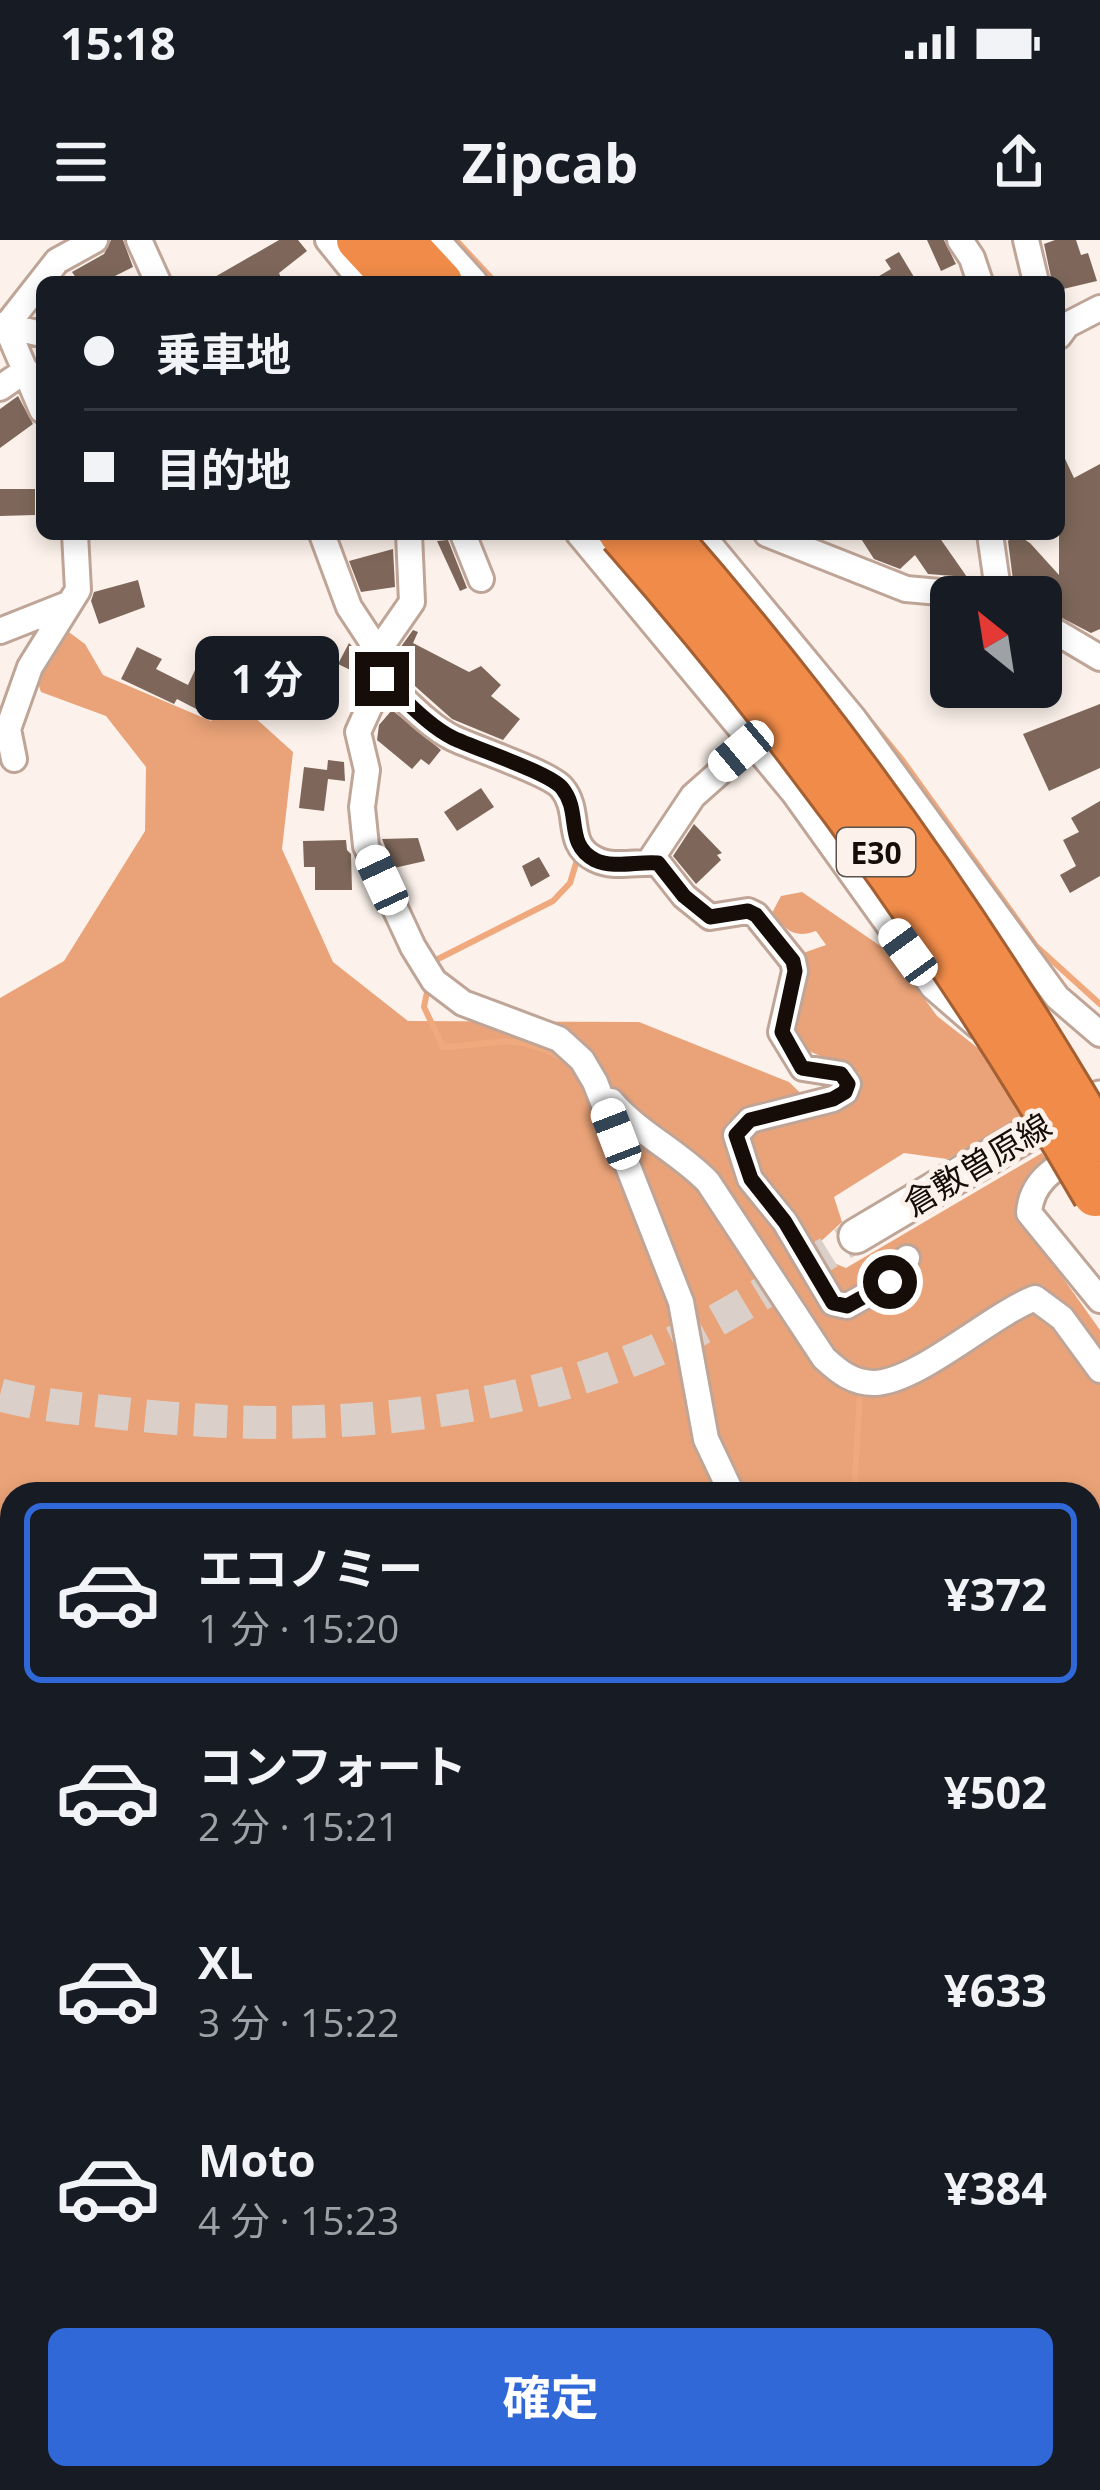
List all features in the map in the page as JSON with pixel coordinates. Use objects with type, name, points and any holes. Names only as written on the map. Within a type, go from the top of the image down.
[{"type":"highway","points":[[358,240],[391,276]]},
{"type":"highway","points":[[402,240],[435,276]]},
{"type":"highway","name":"E30","points":[[671,540],[893,820],[973,933],[1100,1141]]},
{"type":"highway","name":"E30","points":[[618,554],[745,680],[866,838],[1020,1066],[1098,1200]]},
{"type":"street","points":[[3,326],[52,250],[95,240]]},
{"type":"street","points":[[140,240],[155,276]]},
{"type":"street","points":[[328,240],[357,276]]},
{"type":"street","points":[[436,240],[470,276]]},
{"type":"street","points":[[960,240],[978,276]]},
{"type":"street","points":[[1026,240],[1035,276]]},
{"type":"street","points":[[1065,327],[1100,308]]},
{"type":"street","points":[[3,326],[36,333]]},
{"type":"street","points":[[3,326],[36,395]]},
{"type":"street","points":[[0,388],[26,370]]},
{"type":"street","points":[[14,759],[4,731],[30,668],[79,590],[74,540]]},
{"type":"street","points":[[324,540],[350,607],[378,651],[382,679],[358,732],[368,770],[362,807],[366,846],[434,981],[463,1003],[559,1039],[582,1060],[600,1092],[681,1302],[706,1439],[726,1482]]},
{"type":"street","points":[[378,651],[412,602],[410,540]]},
{"type":"street","points":[[465,540],[481,579]]},
{"type":"street","points":[[591,540],[618,554],[933,987],[967,1019],[1092,1093]]},
{"type":"street","points":[[618,554],[652,540]]},
{"type":"street","points":[[706,540],[854,719],[1058,997],[1100,1034]]},
{"type":"street","points":[[782,540],[906,589],[930,591]]},
{"type":"street","points":[[991,540],[995,576]]},
{"type":"street","points":[[0,631],[68,604]]},
{"type":"street","points":[[1062,635],[1100,658]]},
{"type":"street","points":[[382,679],[448,736],[561,785],[574,812],[574,839],[579,849],[597,861],[658,863],[684,896],[710,917],[748,911],[756,915],[793,961],[782,1032],[802,1068],[841,1074],[848,1084],[833,1099],[741,1126],[736,1135],[751,1179],[785,1222],[833,1303],[847,1306],[890,1282],[907,1258]]},
{"type":"street","points":[[650,862],[692,796],[754,742]]},
{"type":"street","points":[[600,1092],[628,1121],[688,1162],[708,1182],[824,1358],[842,1374],[878,1383],[900,1378],[1012,1307],[1035,1298],[1062,1318],[1100,1370]]},
{"type":"street","name":"倉敷曽原線","points":[[856,1236],[1092,1093]]},
{"type":"street","points":[[1100,1141],[1048,1172],[1029,1206],[1029,1213],[1100,1300]]},
{"type":"shaded area","points":[[66,630],[85,644],[103,675],[211,721],[230,695],[293,752],[282,849],[333,962],[408,1021],[639,1022],[789,1082],[820,1112],[855,1098],[861,1085],[859,1073],[809,1051],[793,1028],[803,953],[826,945],[816,931],[791,931],[772,913],[781,896],[802,892],[892,954],[937,1016],[988,1056],[1023,1118],[947,1159],[904,1153],[834,1197],[842,1222],[818,1244],[829,1261],[846,1268],[1042,1153],[1049,1163],[1018,1215],[1100,1330],[1100,1482],[0,1482],[0,998],[64,961],[145,831],[146,767],[106,716],[41,692],[36,677]]},
{"type":"building","points":[[111,240],[123,240],[133,267],[115,276],[75,276],[72,272],[104,254]]},
{"type":"building","points":[[279,240],[298,240],[307,251],[280,276],[216,276]]},
{"type":"building","points":[[927,240],[944,240],[956,264],[941,271]]},
{"type":"building","points":[[1076,240],[1081,255],[1088,253],[1097,281],[1065,289],[1065,276],[1051,276],[1044,244]]},
{"type":"building","points":[[899,252],[913,276],[879,276],[891,269],[885,260]]},
{"type":"building","points":[[18,396],[33,424],[0,448],[0,409]]},
{"type":"building","points":[[1065,459],[1074,478],[1100,464],[1100,629],[1091,633],[1062,618],[1062,576],[1012,576],[1008,541],[1030,543],[1059,575],[1059,540],[1065,540]]},
{"type":"building","points":[[0,489],[35,489],[35,515],[0,516]]},
{"type":"building","points":[[448,540],[467,588],[460,591],[437,541]]},
{"type":"building","points":[[862,540],[941,540],[966,576],[928,574],[915,555],[900,569],[874,559]]},
{"type":"building","points":[[393,549],[395,587],[361,592],[349,561]]},
{"type":"building","points":[[138,580],[145,607],[99,624],[91,601],[94,592]]},
{"type":"building","points":[[413,630],[418,632],[413,643],[469,672],[481,666],[501,685],[491,696],[520,719],[503,740],[452,719],[398,671],[395,655]]},
{"type":"building","points":[[349,643],[362,657],[365,677],[338,664]]},
{"type":"building","points":[[137,647],[162,659],[156,669],[188,685],[195,670],[217,681],[202,712],[121,679]]},
{"type":"building","points":[[1100,704],[1100,768],[1049,791],[1023,734]]},
{"type":"building","points":[[392,710],[441,750],[429,765],[421,759],[412,769],[377,740],[379,725]]},
{"type":"building","points":[[328,760],[344,762],[345,781],[328,779],[324,811],[299,808],[304,767],[327,770]]},
{"type":"building","points":[[481,788],[494,807],[457,831],[444,812]]},
{"type":"building","points":[[1100,801],[1100,876],[1070,893],[1060,875],[1076,866],[1063,840],[1079,832],[1071,818]]},
{"type":"building","points":[[694,824],[722,853],[717,855],[721,860],[696,884],[673,856]]},
{"type":"building","points":[[418,838],[425,861],[394,868],[382,839]]},
{"type":"building","points":[[346,840],[352,890],[315,890],[315,867],[304,867],[303,841]]},
{"type":"building","points":[[539,857],[550,876],[531,887],[522,866]]},
{"type":"waterway","points":[[456,240],[489,276]]},
{"type":"waterway","points":[[781,612],[903,761],[1036,946],[1100,1004]]},
{"type":"waterway","points":[[709,766],[735,741]]},
{"type":"waterway","points":[[430,963],[553,901],[570,883],[578,857]]},
{"type":"waterway","points":[[428,987],[424,1007],[443,1047],[521,1043],[569,1062]]},
{"type":"waterway","points":[[855,1482],[860,1391]]},
{"type":"tunnel","points":[[0,1395],[47,1405],[192,1420],[322,1421],[452,1409],[578,1379],[640,1357],[723,1316],[856,1236]]},
{"type":"route","points":[[382,679],[448,736],[561,785],[574,812],[574,839],[579,849],[597,861],[658,863],[684,896],[710,917],[748,911],[756,915],[793,961],[782,1032],[802,1068],[841,1074],[848,1084],[833,1099],[741,1126],[736,1135],[751,1179],[785,1222],[833,1303],[847,1306],[890,1282]]}]
